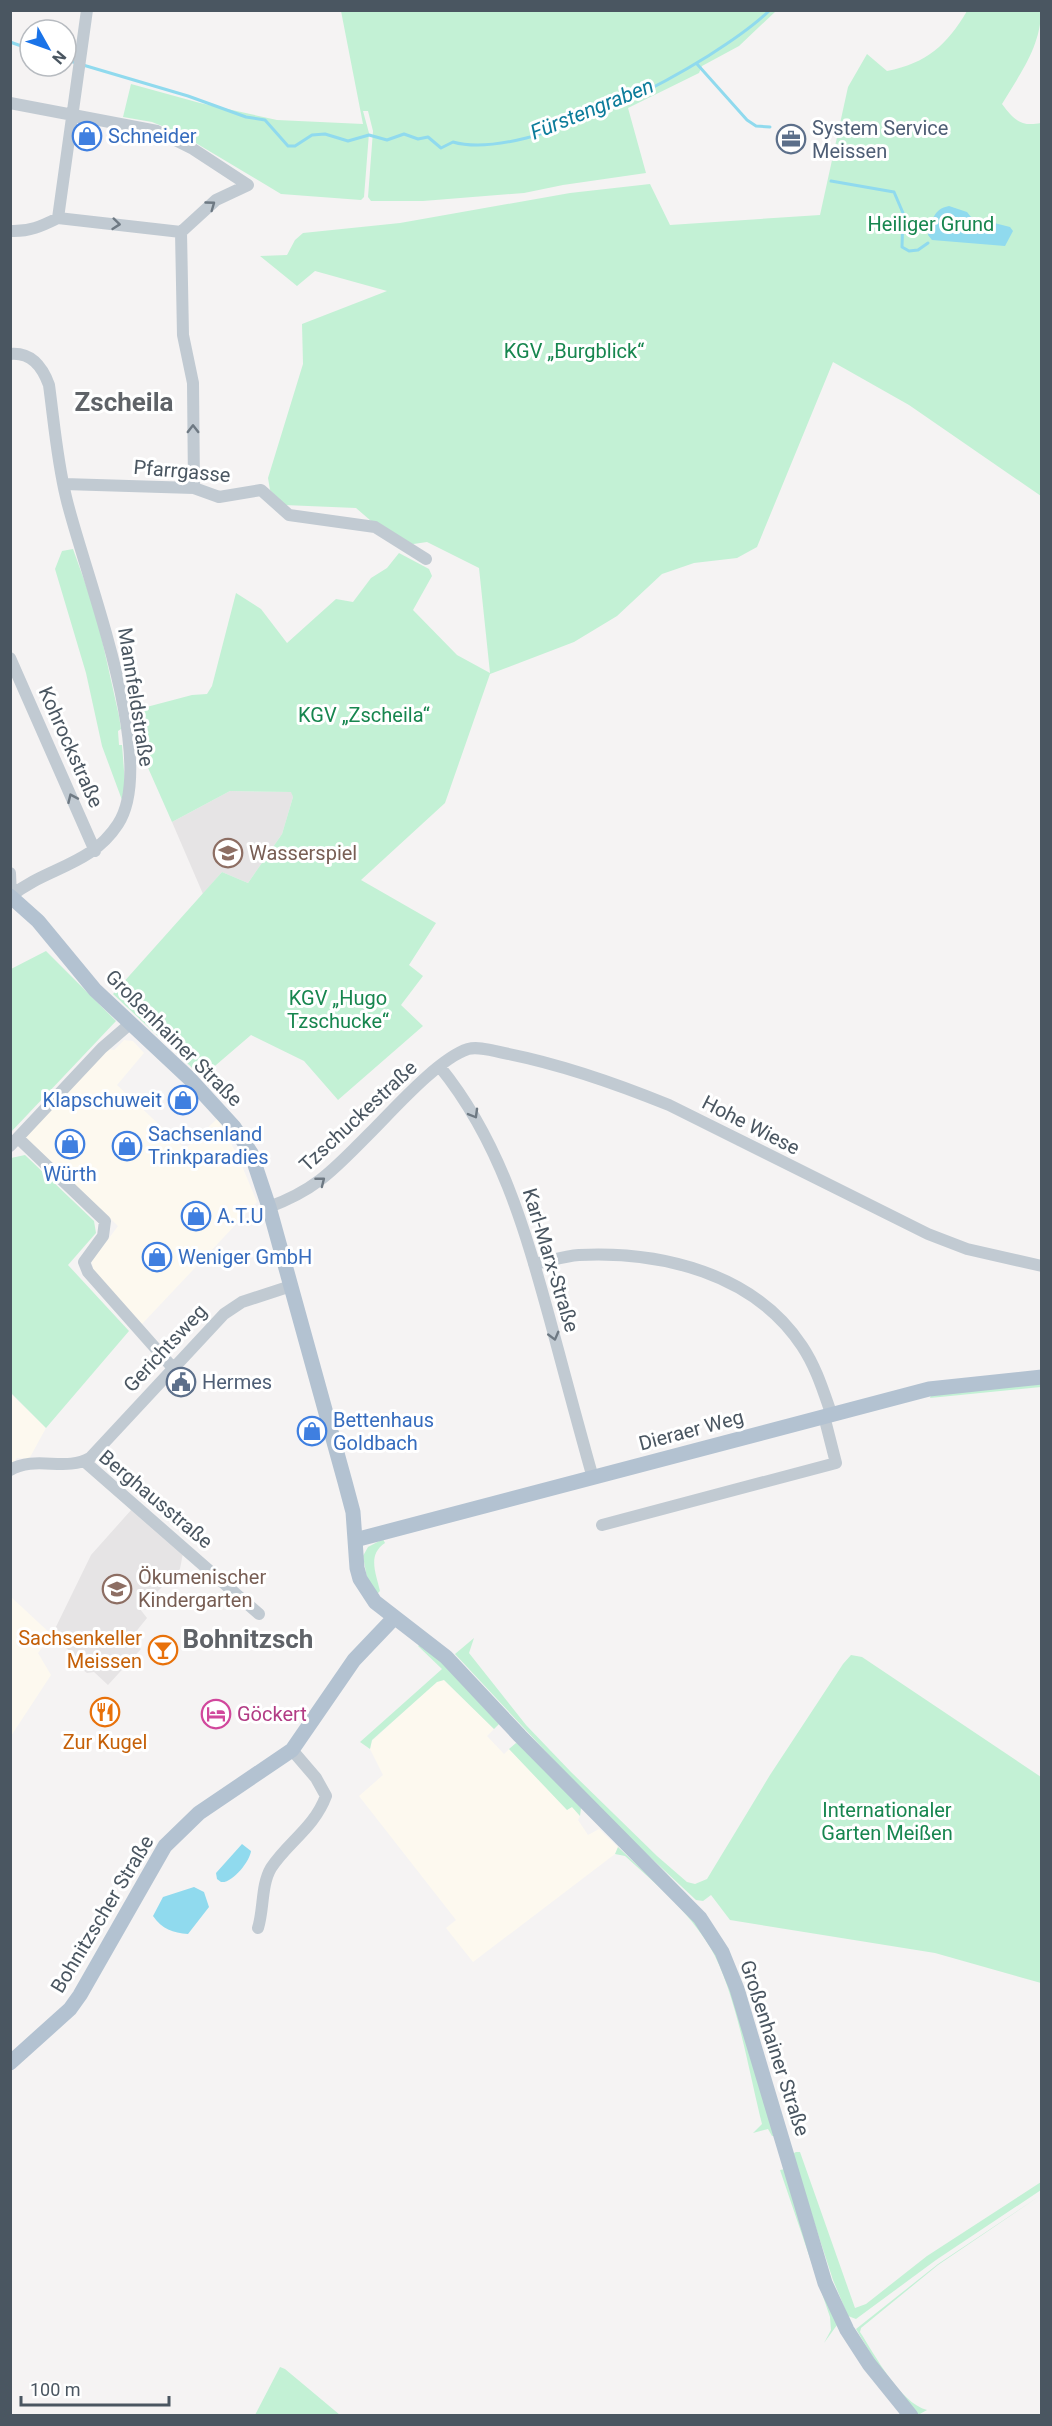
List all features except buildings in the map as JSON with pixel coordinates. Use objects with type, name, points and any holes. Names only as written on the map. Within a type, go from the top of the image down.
[{"type":"main road","name":"Großenhainer Straße","points":[[11,896],[38,921],[78,971],[190,1079],[234,1127],[251,1153],[269,1207],[353,1512],[360,1579],[375,1602],[446,1657],[520,1736],[700,1918],[722,1952],[737,1989],[825,2283],[853,2339],[911,2415]]},
{"type":"main road","name":"Dieraer Weg","points":[[355,1540],[929,1389],[1041,1377]]},
{"type":"main road","name":"Bohnitzscher Straße","points":[[10,2063],[70,2009],[80,1995],[165,1846],[199,1813],[292,1750],[354,1660],[394,1618]]},
{"type":"street","points":[[58,218],[82,55],[84,11]]},
{"type":"street","points":[[10,103],[157,131],[193,149],[248,185],[216,200],[181,232],[183,335],[193,383],[194,488]]},
{"type":"street","points":[[10,231],[23,231],[42,226],[58,218],[181,232]]},
{"type":"street","name":"Mannfeldstraße","points":[[10,354],[21,353],[32,358],[44,372],[49,385],[64,484],[83,563],[105,621],[130,756],[129,798],[119,823],[95,851],[68,867],[28,882],[11,896]]},
{"type":"street","name":"Pfarrgasse","points":[[64,484],[194,488],[219,497],[261,490],[289,515],[375,527],[426,559]]},
{"type":"street","name":"Kohrockstraße","points":[[10,658],[95,851]]},
{"type":"street","points":[[10,873],[11,896]]},
{"type":"street","points":[[130,1023],[102,1048],[14,1142],[105,1221],[103,1236],[84,1262],[88,1272],[173,1368]]},
{"type":"street","name":"Hohe Wiese","points":[[440,1067],[459,1053],[470,1048],[481,1048],[580,1071],[669,1105],[928,1234],[968,1249],[1041,1266]]},
{"type":"street","name":"Tzschuckestraße","points":[[269,1207],[300,1194],[322,1180],[440,1067]]},
{"type":"street","name":"Karl-Marx-Straße","points":[[440,1067],[468,1103],[508,1184],[534,1264],[593,1478]]},
{"type":"street","points":[[534,1264],[577,1255],[621,1255],[663,1260],[720,1278],[764,1307],[788,1328],[820,1378],[836,1463],[602,1525]]},
{"type":"street","name":"Gerichtsweg","points":[[84,1461],[232,1308],[253,1297],[291,1286]]},
{"type":"street","name":"Berghausstraße","points":[[10,1470],[27,1463],[84,1461],[259,1614]]},
{"type":"street","points":[[258,1928],[267,1877],[273,1866],[308,1828],[326,1796],[316,1778],[292,1750]]},
{"type":"shaded area","name":"Wasserspiel","points":[[230,791],[292,792],[293,797],[282,834],[248,883],[222,872],[203,894],[172,822]]},
{"type":"shaded area","points":[[124,1040],[133,1041],[144,1053],[117,1085],[185,1149],[218,1118],[240,1161],[257,1202],[142,1324],[93,1272],[92,1261],[118,1226],[24,1136],[108,1049],[114,1050]]},
{"type":"shaded area","points":[[10,1393],[46,1428],[29,1459],[17,1458],[11,1465]]},
{"type":"shaded area","name":"Ökumenischer Kindergarten","points":[[132,1509],[183,1553],[180,1569],[140,1609],[147,1618],[130,1639],[141,1649],[108,1685],[94,1672],[87,1673],[79,1667],[83,1663],[52,1635],[91,1555]]},
{"type":"shaded area","points":[[11,1597],[52,1635],[38,1653],[51,1675],[11,1736]]},
{"type":"shaded area","points":[[444,1680],[494,1729],[487,1736],[504,1754],[509,1749],[567,1810],[572,1807],[580,1816],[578,1820],[588,1835],[599,1829],[618,1847],[615,1854],[473,1962],[446,1928],[456,1920],[359,1796],[383,1775],[370,1749],[372,1741],[437,1681]]},
{"type":"green space","points":[[341,10],[776,11],[739,46],[702,66],[699,73],[628,108],[646,173],[524,193],[423,201],[371,201],[368,197],[373,131],[368,111],[363,111],[369,133],[364,197],[361,200],[281,194],[179,133],[152,122],[123,117],[131,84],[200,103],[277,120],[363,124]]},
{"type":"green space","points":[[967,11],[1041,11],[1033,48],[1002,104],[1018,121],[1028,124],[1041,123],[1041,496],[909,405],[833,362],[757,547],[737,558],[694,563],[662,574],[617,616],[574,642],[490,674],[445,803],[361,880],[436,923],[409,965],[423,976],[401,1005],[423,1026],[338,1100],[304,1061],[251,1035],[202,1077],[113,994],[222,872],[248,883],[282,834],[293,797],[291,792],[230,791],[172,822],[145,761],[135,752],[145,747],[139,709],[192,695],[207,694],[212,686],[236,593],[261,609],[287,643],[336,599],[353,602],[371,578],[387,568],[399,553],[429,569],[432,576],[413,610],[457,655],[490,673],[479,568],[427,542],[400,546],[356,508],[284,505],[270,490],[268,478],[303,364],[302,324],[387,291],[315,271],[297,286],[260,256],[287,255],[295,240],[303,233],[400,223],[570,193],[650,184],[670,225],[820,215],[848,87],[867,54],[887,71],[914,63],[935,51],[952,34]]},
{"type":"green space","points":[[73,549],[96,613],[119,716],[121,729],[118,731],[119,745],[122,745],[125,783],[122,800],[102,746],[86,673],[55,569],[62,551]]},
{"type":"green space","points":[[46,951],[116,1021],[11,1132],[11,969]]},
{"type":"green space","points":[[25,1155],[94,1221],[96,1233],[68,1265],[129,1331],[46,1428],[11,1393],[11,1158]]},
{"type":"green space","points":[[1041,1380],[1041,1387],[930,1398],[933,1390]]},
{"type":"green space","points":[[383,1539],[385,1543],[379,1548],[374,1559],[380,1591],[377,1594],[367,1578],[363,1556],[368,1547]]},
{"type":"green space","name":"Internationaler Garten Meißen","points":[[474,1638],[469,1653],[526,1725],[657,1856],[687,1882],[695,1884],[707,1879],[770,1775],[843,1664],[851,1655],[862,1657],[1041,1777],[1041,1983],[935,1953],[730,1920],[711,1895],[703,1901],[696,1900],[605,1815],[455,1654]]},
{"type":"green space","points":[[423,1642],[499,1724],[494,1729],[444,1680],[437,1682],[372,1740],[370,1749],[360,1742],[442,1669],[418,1646]]},
{"type":"green space","points":[[516,1743],[522,1745],[581,1808],[580,1816],[572,1807],[567,1810],[509,1749]]},
{"type":"green space","points":[[599,1829],[692,1917],[722,1964],[775,2136],[772,2136],[768,2129],[753,2133],[762,2124],[747,2057],[727,1986],[710,1947],[671,1898],[625,1856],[615,1854],[618,1847]]},
{"type":"green space","points":[[800,2152],[855,2308],[866,2304],[927,2256],[1041,2182],[1041,2190],[936,2260],[856,2319],[848,2316],[833,2280],[792,2154]]},
{"type":"green space","points":[[785,2169],[837,2325],[824,2343],[831,2330],[830,2317],[780,2170]]},
{"type":"green space","points":[[1041,2195],[938,2265],[861,2328],[860,2332],[898,2388],[917,2406],[927,2410],[918,2415],[877,2364],[856,2329],[938,2264]]},
{"type":"green space","points":[[280,2367],[285,2369],[340,2415],[255,2415]]},
{"type":"water","points":[[949,206],[967,212],[971,217],[1010,227],[1013,231],[1005,246],[932,240],[928,235],[934,216]]},
{"type":"water","points":[[242,1844],[251,1851],[250,1855],[235,1876],[221,1882],[217,1879],[216,1873]]},
{"type":"water","points":[[194,1887],[204,1892],[209,1907],[188,1934],[168,1930],[156,1920],[153,1916],[163,1897]]},
{"type":"waterway","name":"Fürstengraben","points":[[83,65],[188,96],[246,117],[265,120],[288,146],[295,146],[312,135],[325,134],[348,141],[369,135],[387,140],[404,134],[418,139],[428,137],[441,148],[453,142],[486,145],[526,138],[572,124],[619,104],[709,56],[744,32],[770,10]]},
{"type":"waterway","name":"Fürstengraben","points":[[10,42],[18,45]]},
{"type":"waterway","points":[[697,64],[747,120],[756,126],[770,127]]},
{"type":"waterway","points":[[831,181],[894,192],[903,213],[902,247],[909,251],[918,250],[928,243]]},
{"type":"place","name":"Schneider","points":[[87,136]]},
{"type":"place","name":"System Service Meissen","points":[[791,139]]},
{"type":"place","name":"Wasserspiel","points":[[228,853]]},
{"type":"place","name":"Klapschuweit","points":[[183,1100]]},
{"type":"place","name":"Würth","points":[[70,1144]]},
{"type":"place","name":"Sachsenland Trinkparadies","points":[[127,1146]]},
{"type":"place","name":"A.T.U","points":[[196,1216]]},
{"type":"place","name":"Weniger GmbH","points":[[157,1257]]},
{"type":"place","name":"Hermes","points":[[181,1382]]},
{"type":"place","name":"Bettenhaus Goldbach","points":[[312,1431]]},
{"type":"place","name":"Ökumenischer Kindergarten","points":[[117,1589]]},
{"type":"place","name":"Sachsenkeller Meissen","points":[[163,1650]]},
{"type":"place","name":"Zur Kugel","points":[[105,1712]]},
{"type":"place","name":"Göckert","points":[[216,1714]]},
{"type":"district","name":"Zscheila","points":[[124,402]]},
{"type":"district","name":"Bohnitzsch","points":[[248,1639]]},
{"type":"park label","name":"Heiliger Grund","points":[[931,224]]},
{"type":"park label","name":"KGV „Burgblick“","points":[[574,351]]},
{"type":"park label","name":"KGV „Zscheila“","points":[[364,715]]},
{"type":"park label","name":"KGV „Hugo Tzschucke“","points":[[338,1010]]}]
